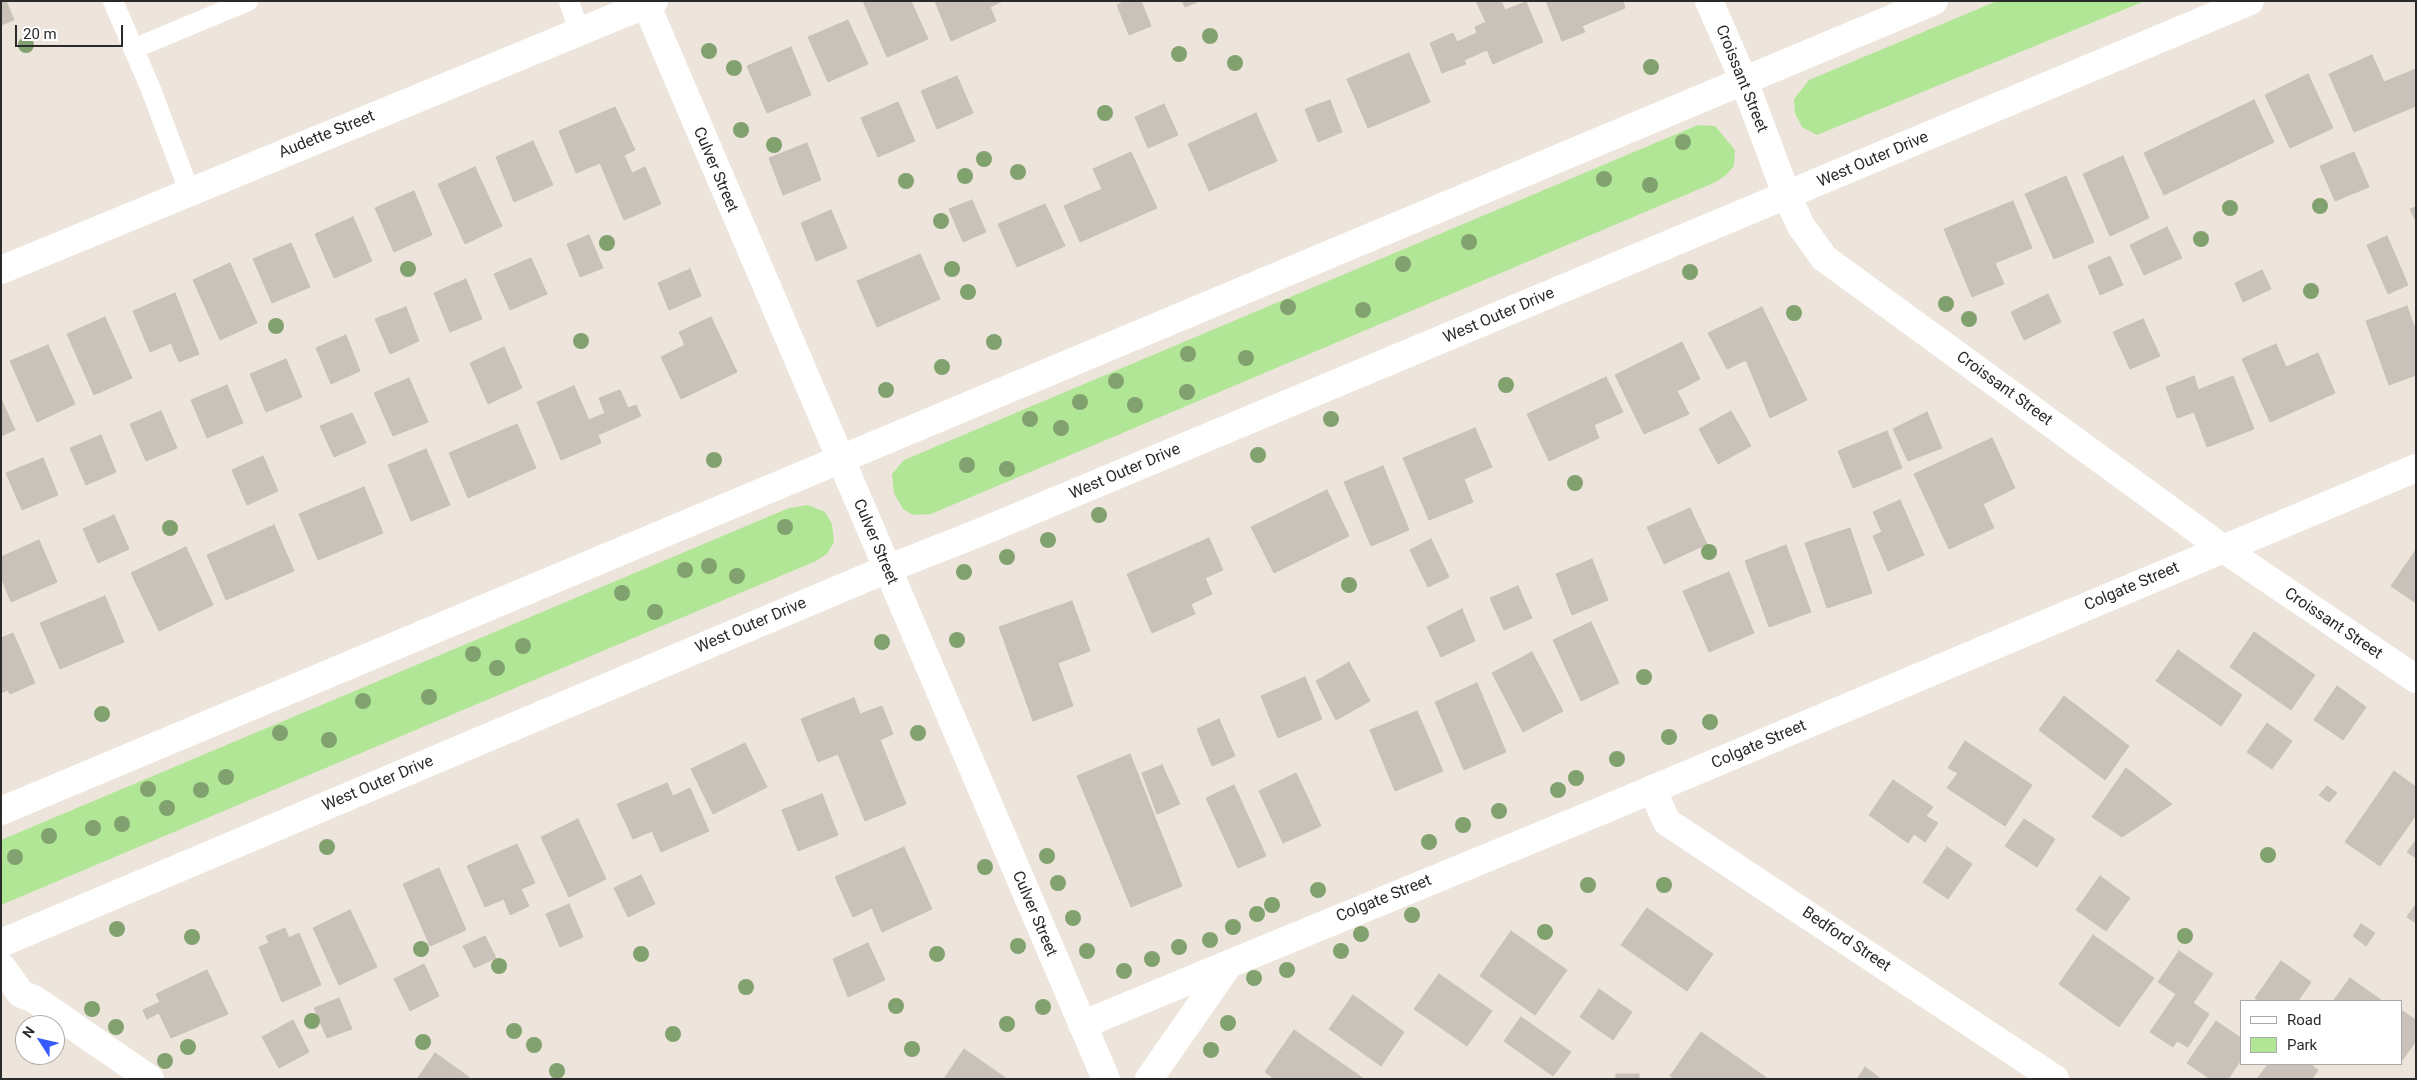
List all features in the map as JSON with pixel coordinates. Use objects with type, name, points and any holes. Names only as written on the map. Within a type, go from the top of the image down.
[{"type":"street","name":"Croissant Street","points":[[1709,1],[1744,81],[1787,196],[1801,226],[1824,258],[2225,550],[2416,679]]},
{"type":"street","points":[[1,811],[1934,1]]},
{"type":"street","name":"West Outer Drive","points":[[1,943],[887,569],[981,532],[2250,1]]},
{"type":"street","name":"Audette Street","points":[[1,270],[650,3]]},
{"type":"street","name":"Culver Street","points":[[650,3],[840,461],[1106,1079]]},
{"type":"street","name":"Colgate Street","points":[[1082,1025],[2225,550],[2416,468]]},
{"type":"street","name":"Bedford Street","points":[[1652,789],[1667,822],[2055,1079]]},
{"type":"street","points":[[1149,1079],[1229,964]]},
{"type":"street","points":[[1,966],[21,994],[34,999],[150,1079]]},
{"type":"lane","points":[[113,1],[190,193]]},
{"type":"lane","points":[[133,49],[248,1]]},
{"type":"lane","points":[[569,1],[580,31]]},
{"type":"green space","points":[[1997,1],[2145,1],[1817,135],[1802,127],[1795,113],[1794,99],[1809,80]]},
{"type":"green space","points":[[1698,125],[1715,126],[1735,150],[1734,166],[1716,182],[931,514],[913,515],[903,509],[894,493],[892,474],[904,460]]},
{"type":"green space","points":[[808,505],[825,512],[832,524],[834,542],[827,554],[816,561],[1,905],[1,840],[789,508]]},
{"type":"building","points":[[1,1],[6,1],[14,20],[1,25]]},
{"type":"building","points":[[863,1],[911,1],[928,39],[887,57]]},
{"type":"building","points":[[935,1],[1003,1],[990,7],[996,21],[951,41]]},
{"type":"building","points":[[1125,1],[1141,1],[1151,26],[1129,35],[1117,5]]},
{"type":"building","points":[[1182,1],[1200,1],[1185,7]]},
{"type":"building","points":[[1476,1],[1501,1],[1505,10],[1526,2],[1543,42],[1493,64],[1487,50],[1464,60],[1466,64],[1442,73],[1430,43],[1453,33],[1457,42],[1477,33],[1475,27],[1486,22]]},
{"type":"building","points":[[1546,1],[1623,1],[1625,8],[1582,26],[1585,32],[1562,41]]},
{"type":"building","points":[[848,20],[868,64],[828,82],[808,37]]},
{"type":"building","points":[[791,47],[811,95],[767,113],[747,66]]},
{"type":"building","points":[[1409,53],[1430,102],[1368,128],[1347,79]]},
{"type":"building","points":[[2372,55],[2384,82],[2416,69],[2416,106],[2354,132],[2329,74]]},
{"type":"building","points":[[2308,74],[2333,128],[2290,148],[2265,95]]},
{"type":"building","points":[[957,76],[973,113],[937,129],[921,91]]},
{"type":"building","points":[[1330,100],[1342,132],[1318,142],[1305,109]]},
{"type":"building","points":[[2254,100],[2274,142],[2164,195],[2144,153]]},
{"type":"building","points":[[898,102],[915,141],[878,157],[861,118]]},
{"type":"building","points":[[1164,104],[1178,135],[1148,148],[1135,117]]},
{"type":"building","points":[[615,107],[635,150],[624,155],[632,173],[645,167],[661,204],[624,220],[600,163],[576,173],[559,131]]},
{"type":"building","points":[[1256,113],[1277,161],[1209,191],[1188,144]]},
{"type":"building","points":[[533,141],[553,185],[514,202],[496,157]]},
{"type":"building","points":[[807,143],[821,180],[783,195],[769,158]]},
{"type":"building","points":[[1131,152],[1157,208],[1080,242],[1064,206],[1102,189],[1093,169]]},
{"type":"building","points":[[2354,152],[2369,187],[2335,201],[2320,166]]},
{"type":"building","points":[[2123,156],[2149,218],[2110,236],[2083,174]]},
{"type":"building","points":[[475,167],[502,226],[465,244],[438,184]]},
{"type":"building","points":[[2066,176],[2094,242],[2054,259],[2025,194]]},
{"type":"building","points":[[414,191],[432,235],[394,252],[375,208]]},
{"type":"building","points":[[972,200],[986,232],[963,242],[949,209]]},
{"type":"building","points":[[2013,201],[2032,248],[1995,263],[2004,284],[1972,297],[1944,229]]},
{"type":"building","points":[[1045,204],[1065,246],[1017,267],[998,224]]},
{"type":"building","points":[[2416,207],[2416,221],[2410,209]]},
{"type":"building","points":[[831,210],[847,248],[816,261],[801,223]]},
{"type":"building","points":[[353,217],[372,261],[334,278],[315,234]]},
{"type":"building","points":[[2167,227],[2182,258],[2144,275],[2130,245]]},
{"type":"building","points":[[589,235],[603,268],[580,277],[567,244]]},
{"type":"building","points":[[2387,236],[2408,285],[2388,294],[2367,245]]},
{"type":"building","points":[[291,243],[310,287],[272,303],[253,259]]},
{"type":"building","points":[[920,254],[940,299],[877,327],[857,281]]},
{"type":"building","points":[[2110,256],[2123,285],[2100,295],[2088,266]]},
{"type":"building","points":[[531,258],[547,294],[510,310],[494,274]]},
{"type":"building","points":[[230,263],[257,323],[220,340],[193,280]]},
{"type":"building","points":[[690,269],[701,296],[669,310],[658,283]]},
{"type":"building","points":[[2262,270],[2271,289],[2243,302],[2235,283]]},
{"type":"building","points":[[466,279],[482,319],[450,332],[434,293]]},
{"type":"building","points":[[175,293],[199,354],[179,362],[171,343],[150,352],[133,311]]},
{"type":"building","points":[[2048,294],[2061,322],[2024,340],[2011,312]]},
{"type":"building","points":[[2407,306],[2416,332],[2416,375],[2389,385],[2366,321]]},
{"type":"building","points":[[406,307],[419,341],[390,354],[375,319]]},
{"type":"building","points":[[1762,307],[1807,400],[1770,418],[1746,360],[1727,369],[1708,333]]},
{"type":"building","points":[[105,317],[132,378],[94,395],[67,334]]},
{"type":"building","points":[[711,317],[737,372],[681,399],[661,357],[685,345],[679,332]]},
{"type":"building","points":[[2143,319],[2160,356],[2130,369],[2113,332]]},
{"type":"building","points":[[346,335],[360,371],[331,384],[316,348]]},
{"type":"building","points":[[1682,342],[1700,379],[1677,391],[1689,414],[1644,434],[1615,375]]},
{"type":"building","points":[[2276,344],[2286,367],[2318,353],[2335,393],[2270,422],[2242,359]]},
{"type":"building","points":[[48,345],[75,404],[37,422],[10,361]]},
{"type":"building","points":[[504,347],[522,388],[488,404],[470,363]]},
{"type":"building","points":[[286,359],[302,397],[266,412],[250,374]]},
{"type":"building","points":[[2194,376],[2198,390],[2233,376],[2254,429],[2207,447],[2194,412],[2177,418],[2166,387]]},
{"type":"building","points":[[1606,377],[1623,412],[1594,425],[1599,438],[1549,461],[1527,414]]},
{"type":"building","points":[[409,378],[428,422],[393,436],[374,393]]},
{"type":"building","points":[[227,385],[243,423],[207,438],[191,400]]},
{"type":"building","points":[[574,386],[589,420],[605,413],[599,398],[620,390],[628,408],[636,405],[641,416],[598,435],[601,443],[561,460],[537,402]]},
{"type":"building","points":[[1,399],[15,430],[1,436]]},
{"type":"building","points":[[161,411],[177,448],[146,461],[130,424]]},
{"type":"building","points":[[1731,411],[1751,446],[1718,464],[1699,429]]},
{"type":"building","points":[[1927,412],[1942,448],[1908,461],[1893,429]]},
{"type":"building","points":[[352,413],[366,443],[334,457],[320,426]]},
{"type":"building","points":[[517,424],[536,468],[468,498],[449,453]]},
{"type":"building","points":[[1475,428],[1492,467],[1464,479],[1473,502],[1429,520],[1403,458]]},
{"type":"building","points":[[1887,431],[1902,468],[1853,488],[1838,451]]},
{"type":"building","points":[[101,435],[116,472],[86,485],[70,448]]},
{"type":"building","points":[[1992,438],[2015,488],[1983,504],[1994,528],[1949,549],[1914,474]]},
{"type":"building","points":[[426,449],[450,505],[411,521],[388,465]]},
{"type":"building","points":[[263,456],[278,491],[247,505],[232,470]]},
{"type":"building","points":[[43,458],[58,495],[22,510],[6,473]]},
{"type":"building","points":[[1383,466],[1409,530],[1371,546],[1344,482]]},
{"type":"building","points":[[364,487],[383,533],[318,560],[299,514]]},
{"type":"building","points":[[1327,490],[1349,536],[1274,573],[1251,527]]},
{"type":"building","points":[[1900,500],[1924,555],[1888,571],[1873,536],[1882,532],[1873,512]]},
{"type":"building","points":[[1690,508],[1707,544],[1664,564],[1647,527]]},
{"type":"building","points":[[114,515],[129,549],[98,563],[83,529]]},
{"type":"building","points":[[274,525],[294,571],[226,600],[207,555]]},
{"type":"building","points":[[1850,528],[1872,593],[1827,608],[1805,543]]},
{"type":"building","points":[[1209,538],[1223,570],[1205,578],[1212,594],[1191,604],[1195,614],[1152,633],[1127,574]]},
{"type":"building","points":[[1431,539],[1449,577],[1428,587],[1410,550]]},
{"type":"building","points":[[39,540],[57,582],[11,602],[1,577],[1,557]]},
{"type":"building","points":[[1786,545],[1811,612],[1769,627],[1745,561]]},
{"type":"building","points":[[186,547],[213,605],[159,631],[131,573]]},
{"type":"building","points":[[2416,552],[2416,603],[2391,586]]},
{"type":"building","points":[[1592,559],[1608,600],[1572,615],[1556,574]]},
{"type":"building","points":[[1729,572],[1754,633],[1709,652],[1683,591]]},
{"type":"building","points":[[1518,586],[1532,618],[1504,630],[1490,598]]},
{"type":"building","points":[[105,596],[124,642],[60,669],[40,623]]},
{"type":"building","points":[[1072,601],[1090,651],[1058,663],[1073,706],[1033,721],[999,627]]},
{"type":"building","points":[[1462,609],[1475,641],[1441,657],[1427,627]]},
{"type":"building","points":[[1591,622],[1619,683],[1581,701],[1553,640]]},
{"type":"building","points":[[2254,632],[2315,675],[2291,710],[2230,667]]},
{"type":"building","points":[[13,633],[35,683],[10,694],[8,690],[1,693],[1,638]]},
{"type":"building","points":[[2178,650],[2242,695],[2221,726],[2156,681]]},
{"type":"building","points":[[1532,652],[1563,711],[1523,732],[1492,673]]},
{"type":"building","points":[[1349,662],[1370,701],[1336,720],[1316,681]]},
{"type":"building","points":[[1305,677],[1322,719],[1278,738],[1261,696]]},
{"type":"building","points":[[1477,683],[1506,752],[1464,770],[1435,702]]},
{"type":"building","points":[[2337,686],[2366,707],[2343,740],[2314,720]]},
{"type":"building","points":[[2064,696],[2129,746],[2105,780],[2039,730]]},
{"type":"building","points":[[854,698],[860,714],[882,706],[893,734],[880,740],[906,804],[865,821],[838,754],[818,762],[801,719]]},
{"type":"building","points":[[1417,711],[1443,771],[1395,791],[1370,730]]},
{"type":"building","points":[[1219,719],[1235,756],[1212,766],[1197,729]]},
{"type":"building","points":[[2267,723],[2292,741],[2272,769],[2247,752]]},
{"type":"building","points":[[1965,741],[2032,785],[2005,826],[1947,788],[1958,773],[1948,768]]},
{"type":"building","points":[[745,743],[767,787],[713,814],[691,769]]},
{"type":"building","points":[[1130,754],[1182,886],[1131,907],[1077,776]]},
{"type":"building","points":[[1162,765],[1180,804],[1157,814],[1142,773]]},
{"type":"building","points":[[2126,768],[2172,804],[2122,837],[2092,817]]},
{"type":"building","points":[[2394,771],[2416,787],[2416,815],[2380,866],[2345,842]]},
{"type":"building","points":[[1296,773],[1321,826],[1283,843],[1259,791]]},
{"type":"building","points":[[1893,780],[1933,807],[1926,816],[1938,823],[1925,842],[1914,834],[1908,843],[1869,815]]},
{"type":"building","points":[[667,783],[673,796],[690,788],[709,831],[661,852],[652,831],[633,839],[617,804]]},
{"type":"building","points":[[1234,785],[1266,856],[1238,868],[1206,798]]},
{"type":"building","points":[[2327,786],[2337,793],[2329,802],[2319,795]]},
{"type":"building","points":[[822,794],[838,835],[798,851],[782,810]]},
{"type":"building","points":[[578,819],[606,879],[569,897],[541,837]]},
{"type":"building","points":[[2024,819],[2055,839],[2037,867],[2005,846]]},
{"type":"building","points":[[2416,840],[2416,858],[2407,852]]},
{"type":"building","points":[[517,844],[535,883],[521,889],[529,906],[510,915],[504,899],[485,907],[467,866]]},
{"type":"building","points":[[904,847],[932,909],[882,932],[872,908],[853,917],[835,877]]},
{"type":"building","points":[[1947,847],[1972,864],[1948,899],[1923,882]]},
{"type":"building","points":[[439,868],[466,930],[430,946],[403,884]]},
{"type":"building","points":[[641,875],[655,904],[628,917],[614,888]]},
{"type":"building","points":[[2100,876],[2130,898],[2106,931],[2076,910]]},
{"type":"building","points":[[569,904],[583,937],[560,947],[546,914]]},
{"type":"building","points":[[2416,904],[2416,923],[2407,917]]},
{"type":"building","points":[[1647,908],[1713,954],[1687,991],[1621,945]]},
{"type":"building","points":[[350,910],[377,967],[339,985],[313,928]]},
{"type":"building","points":[[2361,924],[2375,933],[2366,946],[2353,936]]},
{"type":"building","points":[[285,928],[289,938],[299,933],[321,985],[282,1002],[259,947],[269,943],[266,936]]},
{"type":"building","points":[[1511,931],[1567,970],[1535,1015],[1480,976]]},
{"type":"building","points":[[2093,935],[2154,978],[2119,1027],[2059,984]]},
{"type":"building","points":[[485,936],[496,958],[474,968],[463,946]]},
{"type":"building","points":[[868,943],[885,980],[848,997],[833,959]]},
{"type":"building","points":[[2179,951],[2213,974],[2193,1003],[2209,1014],[2188,1047],[2177,1041],[2173,1047],[2150,1032],[2176,994],[2158,982]]},
{"type":"building","points":[[2281,961],[2311,982],[2299,1000],[2258,1000],[2255,998]]},
{"type":"building","points":[[424,964],[439,996],[410,1011],[394,979]]},
{"type":"building","points":[[207,970],[228,1014],[171,1038],[159,1013],[147,1019],[143,1010],[160,1002],[156,994]]},
{"type":"building","points":[[1439,974],[1492,1011],[1467,1046],[1414,1009]]},
{"type":"building","points":[[2350,978],[2381,1000],[2334,1000]]},
{"type":"building","points":[[1599,989],[1632,1012],[1613,1040],[1580,1017]]},
{"type":"building","points":[[1353,995],[1404,1032],[1381,1066],[1329,1029]]},
{"type":"building","points":[[339,998],[352,1029],[327,1038],[314,1008]]},
{"type":"building","points":[[2402,1011],[2416,1020],[2416,1041],[2402,1061]]},
{"type":"building","points":[[1521,1017],[1571,1052],[1553,1076],[1504,1041]]},
{"type":"building","points":[[293,1020],[309,1052],[279,1068],[262,1037]]},
{"type":"building","points":[[2216,1021],[2240,1037],[2240,1061],[2228,1079],[2210,1079],[2187,1063]]},
{"type":"building","points":[[1294,1030],[1364,1079],[1274,1079],[1265,1072]]},
{"type":"building","points":[[1701,1032],[1768,1079],[1675,1079],[1670,1076]]},
{"type":"building","points":[[964,1049],[1007,1079],[944,1079]]},
{"type":"building","points":[[435,1053],[469,1077],[467,1079],[417,1079]]},
{"type":"building","points":[[2267,1065],[2311,1065],[2318,1070],[2312,1079],[2257,1079]]},
{"type":"building","points":[[1865,1067],[1881,1079],[1857,1079]]},
{"type":"building","points":[[1616,1074],[1639,1074],[1639,1079],[1616,1079]]}]
